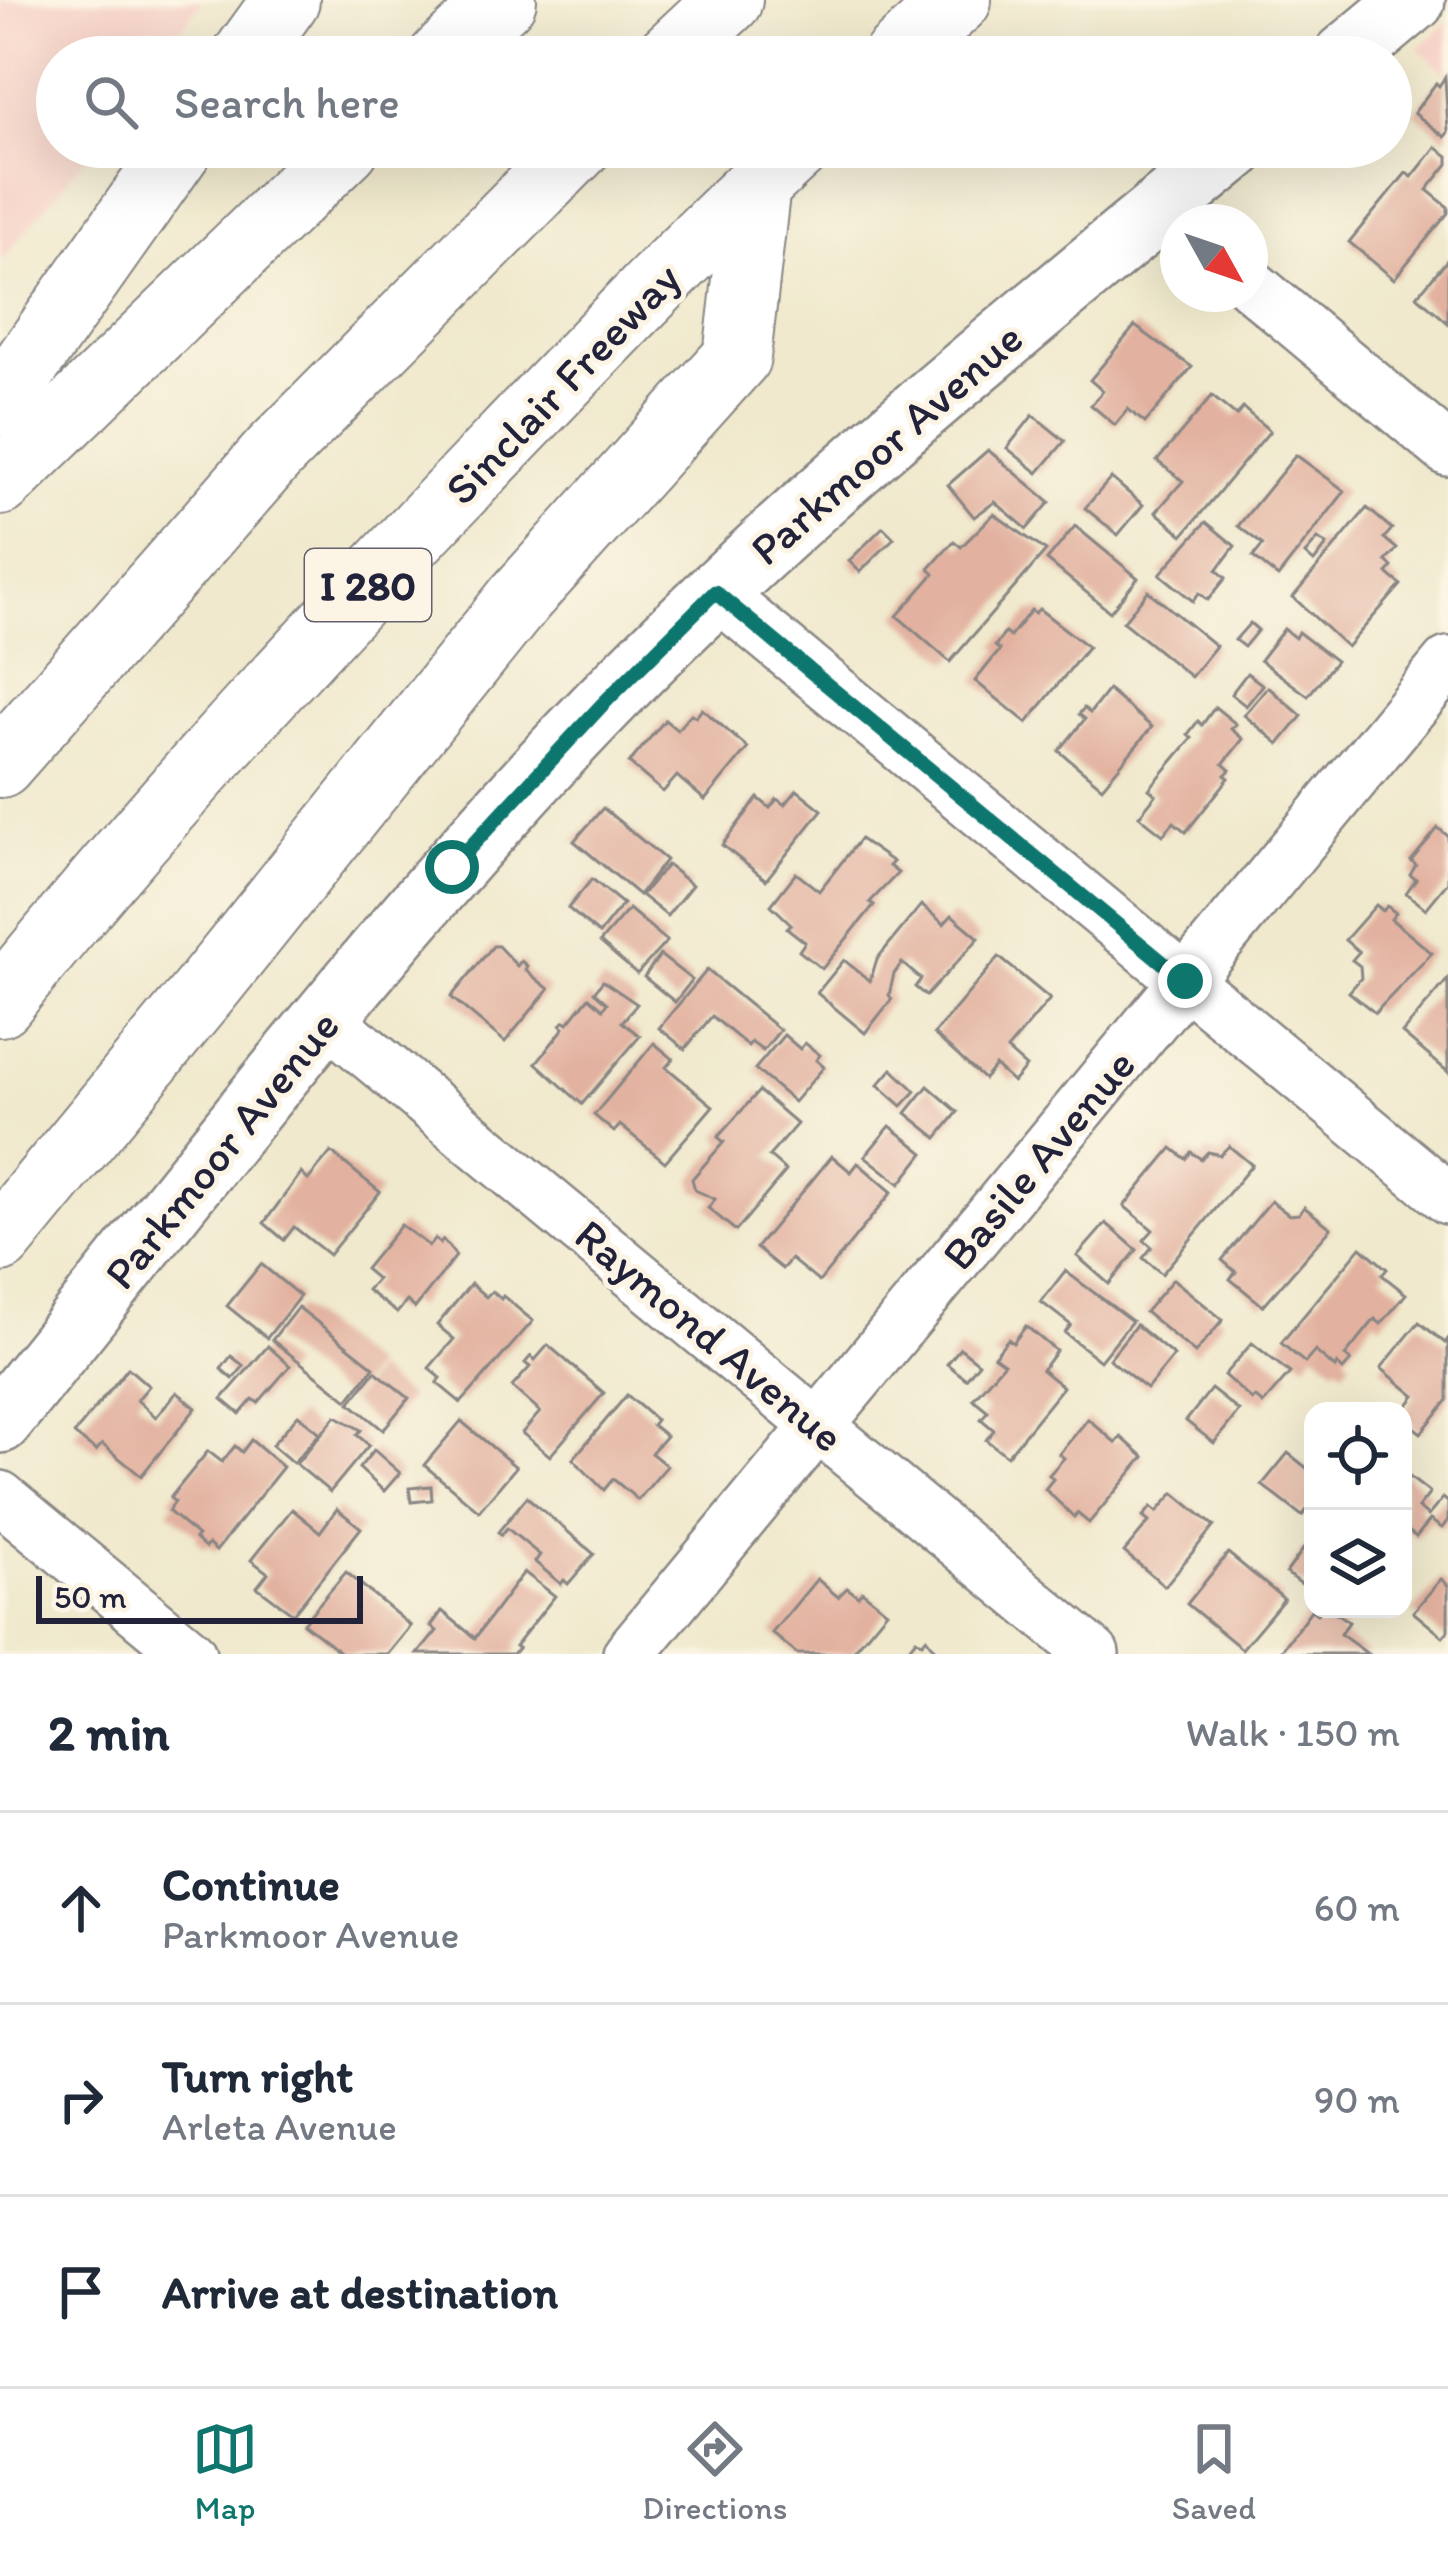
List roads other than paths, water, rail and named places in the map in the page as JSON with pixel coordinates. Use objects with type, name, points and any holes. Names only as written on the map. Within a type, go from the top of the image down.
[{"type":"main road","points":[[260,36],[286,0]]},
{"type":"main road","points":[[464,36],[503,0]]},
{"type":"main road","points":[[690,36],[729,0]]},
{"type":"main road","points":[[919,36],[958,0]]},
{"type":"main road","points":[[0,402],[165,168]]},
{"type":"main road","points":[[0,482],[324,168]]},
{"type":"main road","points":[[0,764],[274,453],[557,168]]},
{"type":"main road","name":"Sinclair Freeway","points":[[0,1003],[202,766],[380,573],[594,347],[775,168]]},
{"type":"main road","points":[[0,1239],[520,598],[737,357],[777,168]]},
{"type":"street","points":[[1370,36],[1413,0]]},
{"type":"street","name":"Parkmoor Avenue","points":[[1183,204],[1217,168]]},
{"type":"street","name":"Parkmoor Avenue","points":[[0,1421],[452,867],[601,706],[715,592],[837,481],[1160,225]]},
{"type":"street","points":[[1268,299],[1448,450]]},
{"type":"street","points":[[715,592],[1448,1198]]},
{"type":"street","name":"Basile Avenue","points":[[629,1654],[1448,663]]},
{"type":"street","name":"Raymond Avenue","points":[[326,1018],[1093,1654]]},
{"type":"street","points":[[0,1497],[190,1654]]}]
